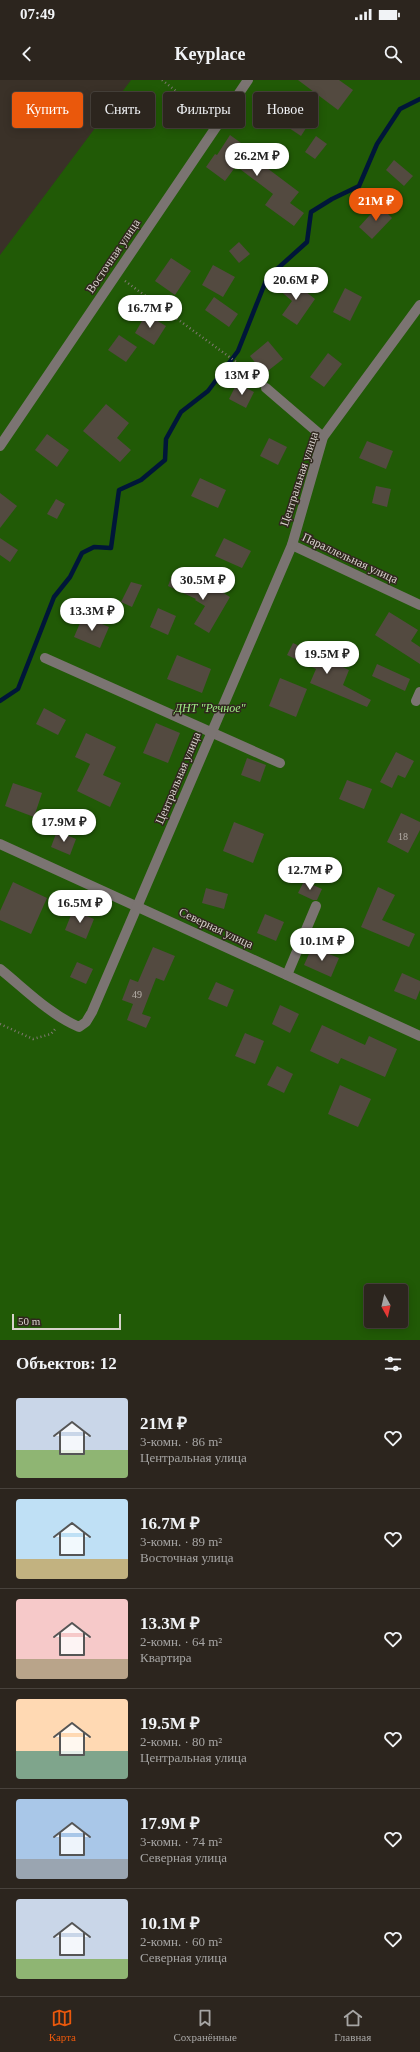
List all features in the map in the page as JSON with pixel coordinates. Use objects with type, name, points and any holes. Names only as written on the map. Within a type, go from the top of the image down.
[{"type":"street","name":"Восточная улица","points":[[240,92],[248,80]]},
{"type":"street","name":"Восточная улица","points":[[0,446],[216,128]]},
{"type":"street","name":"Центральная улица","points":[[0,970],[61,1017],[78,1027],[86,1022],[92,1012],[138,906],[292,545],[323,437],[416,318],[420,305]]},
{"type":"street","points":[[266,388],[323,437]]},
{"type":"street","name":"Параллельная улица","points":[[292,545],[420,605]]},
{"type":"street","points":[[45,658],[280,763]]},
{"type":"street","name":"Северная улица","points":[[0,844],[420,1036]]},
{"type":"street","points":[[287,975],[316,906]]},
{"type":"path","points":[[162,80],[177,92]]},
{"type":"path","points":[[116,275],[239,364],[266,388]]},
{"type":"path","points":[[0,1024],[33,1039],[51,1034],[56,1028],[61,1017]]},
{"type":"green space","name":"ДНТ \"Речное\"","points":[[131,80],[420,80],[420,1340],[0,1340],[0,255],[95,128],[155,128],[155,92],[122,92]]},
{"type":"building","points":[[298,80],[339,80],[353,90],[338,110],[318,95],[318,92],[314,92]]},
{"type":"building","points":[[289,128],[306,128],[301,136]]},
{"type":"building","points":[[230,135],[255,153],[257,150],[272,161],[267,168],[299,192],[290,203],[304,213],[294,226],[265,205],[273,194],[236,166],[225,181],[206,167],[215,154],[217,155]]},
{"type":"building","points":[[316,136],[327,144],[315,159],[305,152]]},
{"type":"building","points":[[394,160],[413,176],[404,186],[386,170]]},
{"type":"building","points":[[379,205],[392,218],[372,239],[359,227]]},
{"type":"building","points":[[239,242],[250,254],[239,263],[229,251]]},
{"type":"building","points":[[171,258],[191,271],[175,295],[155,281]]},
{"type":"building","points":[[213,265],[235,277],[223,297],[202,285]]},
{"type":"building","points":[[287,277],[315,299],[297,325],[282,315],[292,301],[277,288]]},
{"type":"building","points":[[345,288],[362,297],[350,321],[333,312]]},
{"type":"building","points":[[214,297],[238,314],[229,327],[205,310]]},
{"type":"building","points":[[146,314],[166,326],[154,345],[135,333]]},
{"type":"building","points":[[119,335],[137,347],[126,362],[108,350]]},
{"type":"building","points":[[268,341],[283,359],[264,374],[250,356]]},
{"type":"building","points":[[328,353],[342,364],[324,387],[310,377]]},
{"type":"building","points":[[237,383],[254,392],[246,408],[229,399]]},
{"type":"building","points":[[106,404],[129,423],[117,438],[131,450],[120,462],[83,431]]},
{"type":"building","points":[[47,434],[69,450],[57,467],[35,450]]},
{"type":"building","points":[[269,438],[287,447],[278,465],[260,456]]},
{"type":"building","points":[[367,441],[393,451],[386,469],[359,458]]},
{"type":"building","points":[[200,478],[226,490],[218,508],[191,496]]},
{"type":"building","points":[[376,486],[391,489],[387,507],[372,503]]},
{"type":"building","points":[[0,493],[17,506],[0,528]]},
{"type":"building","points":[[56,499],[65,504],[57,519],[47,514]]},
{"type":"building","points":[[0,538],[18,550],[10,562],[0,555]]},
{"type":"building","points":[[224,538],[251,551],[242,568],[215,556]]},
{"type":"building","points":[[172,575],[202,589],[206,582],[230,597],[209,633],[194,624],[205,606],[195,600],[196,599],[168,586]]},
{"type":"building","points":[[131,582],[142,585],[132,607],[121,602]]},
{"type":"building","points":[[158,608],[176,616],[168,635],[150,627]]},
{"type":"building","points":[[389,612],[418,630],[411,641],[420,647],[420,664],[375,635]]},
{"type":"building","points":[[83,616],[109,627],[100,648],[74,637]]},
{"type":"building","points":[[293,643],[349,670],[343,685],[371,700],[367,707],[310,683],[316,669],[287,655]]},
{"type":"building","points":[[177,655],[211,669],[202,693],[167,679]]},
{"type":"building","points":[[377,664],[410,679],[405,691],[372,676]]},
{"type":"building","points":[[280,678],[307,689],[296,717],[269,706]]},
{"type":"building","points":[[44,708],[66,720],[58,735],[36,724]]},
{"type":"building","points":[[156,723],[180,733],[168,763],[143,753]]},
{"type":"building","points":[[86,733],[116,747],[103,775],[121,783],[110,807],[77,791],[90,764],[75,757]]},
{"type":"building","points":[[396,752],[414,761],[405,778],[398,775],[392,788],[380,782]]},
{"type":"building","points":[[247,758],[266,765],[260,782],[241,775]]},
{"type":"building","points":[[347,780],[372,789],[364,809],[339,799]]},
{"type":"building","points":[[13,783],[42,793],[34,817],[5,806]]},
{"type":"building","points":[[401,813],[420,822],[420,830],[408,853],[387,842]]},
{"type":"building","points":[[234,822],[264,834],[253,863],[223,851]]},
{"type":"building","points":[[57,831],[76,839],[70,855],[51,847]]},
{"type":"building","points":[[304,881],[322,889],[317,900],[313,900],[298,893]]},
{"type":"building","points":[[13,882],[47,898],[31,934],[0,920],[0,911]]},
{"type":"building","points":[[378,887],[395,895],[382,920],[415,934],[409,947],[361,927]]},
{"type":"building","points":[[206,888],[228,894],[224,909],[202,903]]},
{"type":"building","points":[[73,910],[94,919],[86,939],[65,930]]},
{"type":"building","points":[[265,914],[284,922],[276,941],[257,933]]},
{"type":"building","points":[[153,947],[175,956],[164,981],[156,978],[142,1014],[151,1017],[146,1028],[127,1020],[133,1004],[122,1000],[130,979],[138,982]]},
{"type":"building","points":[[312,947],[339,958],[331,977],[304,965]]},
{"type":"building","points":[[77,962],[93,969],[86,984],[70,977]]},
{"type":"building","points":[[402,973],[420,981],[420,990],[416,1000],[394,991]]},
{"type":"building","points":[[216,982],[234,990],[227,1007],[208,999]]},
{"type":"building","points":[[280,1005],[299,1014],[290,1033],[272,1024]]},
{"type":"building","points":[[322,1025],[365,1045],[369,1036],[397,1049],[385,1077],[341,1058],[338,1064],[310,1051]]},
{"type":"building","points":[[245,1033],[264,1041],[255,1064],[235,1056]]},
{"type":"building","points":[[277,1066],[293,1074],[284,1093],[267,1085]]},
{"type":"building","points":[[340,1085],[371,1099],[358,1127],[328,1114]]},
{"type":"waterway","points":[[0,701],[18,689],[54,597],[70,577],[82,553],[94,547],[111,548],[119,490],[141,480],[165,460],[166,439],[181,412],[208,391],[238,351],[267,278],[307,242],[311,212],[332,199],[359,186],[377,144],[400,109],[420,99]]}]
